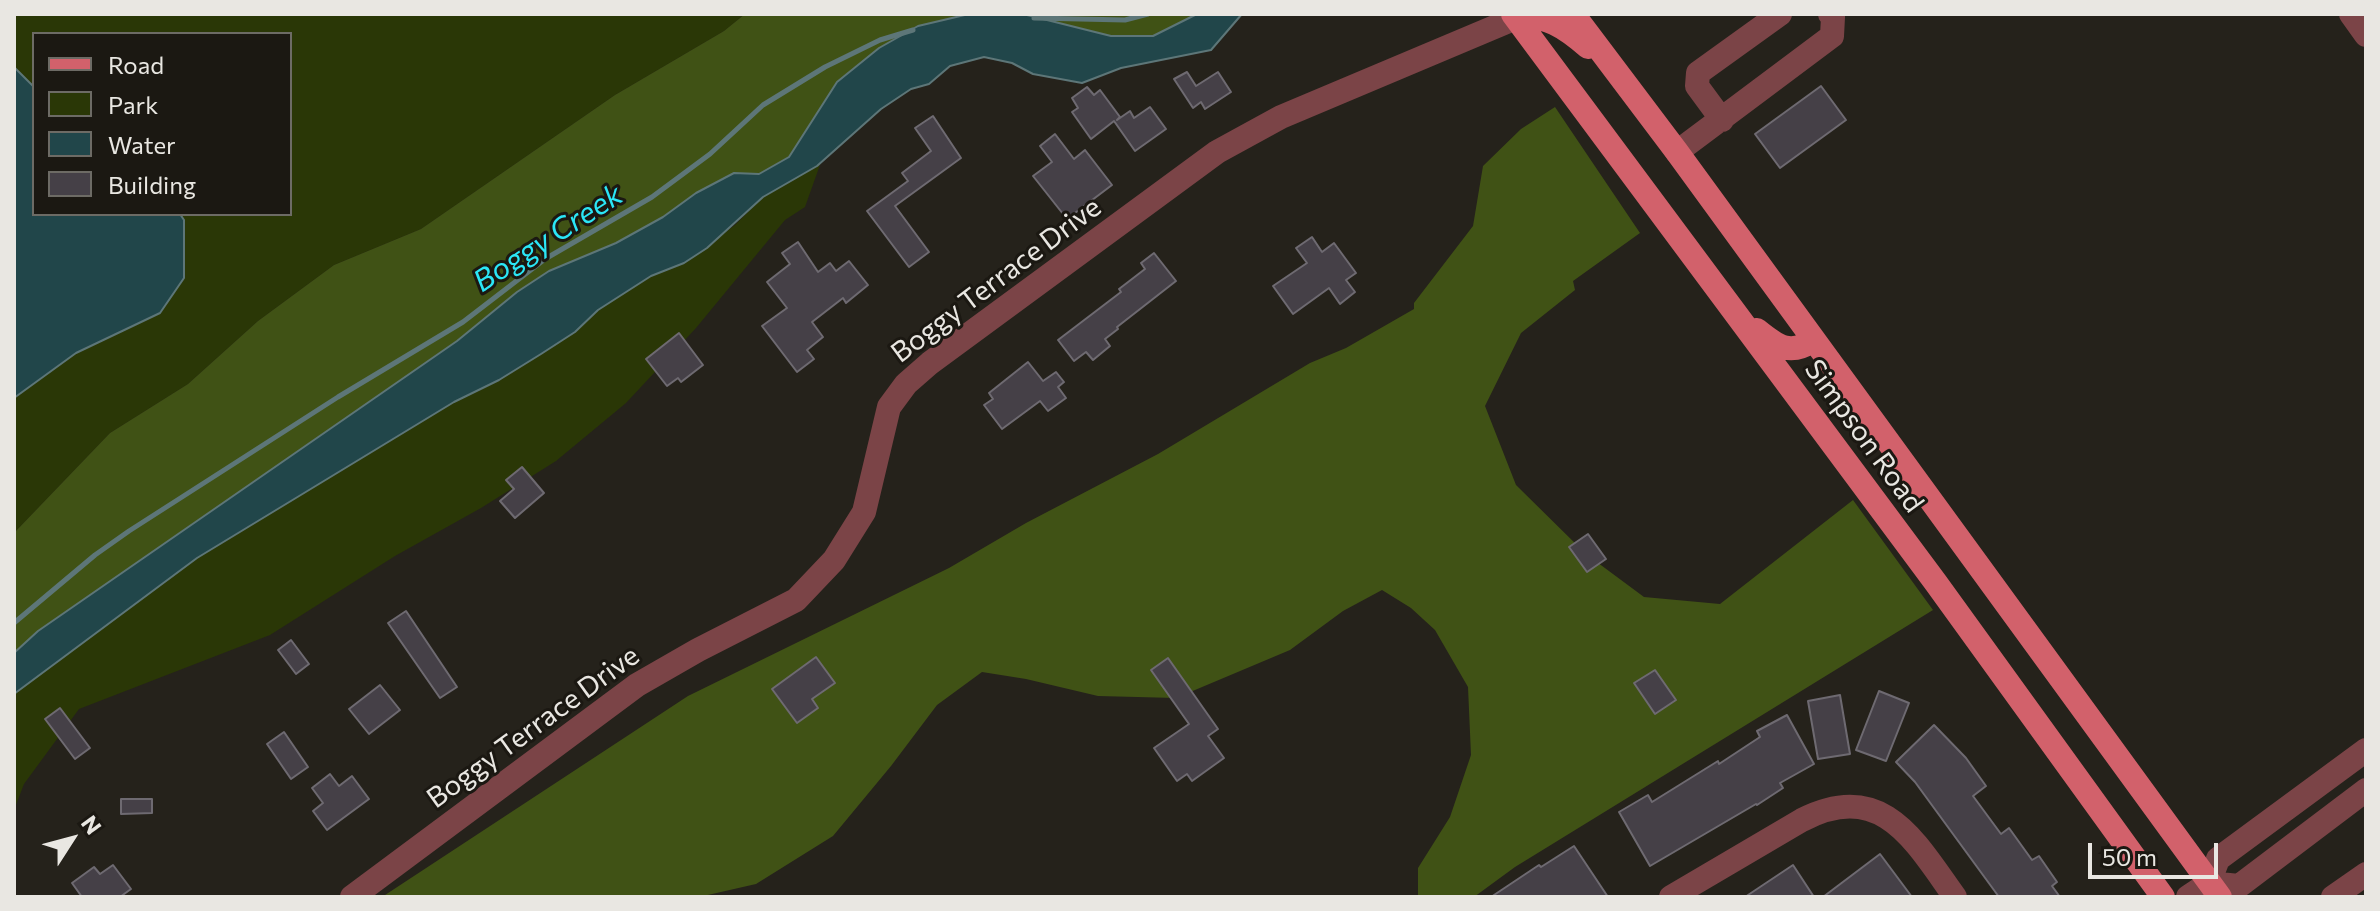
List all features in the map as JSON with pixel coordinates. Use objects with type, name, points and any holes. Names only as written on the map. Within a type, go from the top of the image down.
[{"type":"main road","name":"Simpson Road","points":[[1573,14],[2215,890]]},
{"type":"main road","name":"Simpson Road","points":[[1514,16],[1737,314],[2163,897]]},
{"type":"main road","points":[[1514,16],[1539,17],[1568,30],[1622,78]]},
{"type":"main road","points":[[1737,314],[1781,347],[1792,350],[1814,340]]},
{"type":"street","points":[[1722,120],[1697,86],[1698,73],[1780,14]]},
{"type":"street","points":[[1677,152],[1832,36],[1833,17],[1830,14]]},
{"type":"street","points":[[2351,14],[2366,35]]},
{"type":"street","name":"Boggy Terrace Drive","points":[[352,897],[637,685],[796,600],[834,560],[864,512],[889,407],[906,384],[930,363],[1217,152],[1281,117],[1514,16]]},
{"type":"street","points":[[2215,890],[2218,859],[2366,750]]},
{"type":"street","points":[[2188,897],[2239,886],[2366,790]]},
{"type":"street","points":[[1671,897],[1817,812],[1842,806],[1875,810],[1895,820],[1916,843],[1955,897]]},
{"type":"street","points":[[2333,897],[2366,874]]},
{"type":"green space","points":[[14,14],[745,14],[724,31],[615,95],[421,229],[334,265],[258,321],[188,384],[110,433],[14,533],[14,398],[76,353],[160,313],[184,220],[181,216],[292,216],[292,32],[32,32],[32,85],[14,67]]},
{"type":"green space","points":[[745,14],[969,14],[918,26],[789,157],[759,174],[734,173],[616,243],[549,271],[517,292],[457,341],[38,631],[14,653],[14,533],[110,433],[188,384],[258,321],[334,265],[421,229],[615,95],[724,31]]},
{"type":"green space","points":[[1023,14],[1197,14],[1154,36],[1111,36]]},
{"type":"green space","points":[[1555,107],[1640,233],[1573,281],[1575,290],[1521,333],[1485,406],[1516,485],[1586,554],[1644,597],[1720,604],[1853,500],[1933,610],[1515,867],[1474,897],[1418,897],[1418,868],[1450,817],[1471,755],[1468,687],[1435,630],[1411,608],[1382,590],[1343,611],[1290,650],[1176,698],[1098,696],[982,672],[937,705],[833,836],[756,884],[699,897],[382,897],[688,696],[949,568],[1026,523],[1158,454],[1310,363],[1346,348],[1414,309],[1414,303],[1473,226],[1483,166],[1521,129]]},
{"type":"green space","points":[[821,162],[805,207],[785,220],[696,328],[626,403],[556,461],[395,556],[270,635],[79,709],[24,784],[14,810],[14,694],[197,558],[454,402],[499,380],[541,354],[575,332],[598,310],[651,276],[684,263],[735,225],[763,197]]},
{"type":"water","points":[[969,14],[1023,14],[1111,36],[1153,36],[1197,14],[1242,14],[1211,50],[1121,68],[1082,83],[1033,74],[1012,63],[984,57],[950,66],[929,84],[911,89],[881,109],[817,166],[763,197],[707,248],[684,263],[651,276],[598,310],[575,332],[541,354],[499,380],[454,402],[197,558],[14,694],[14,653],[38,631],[457,341],[517,292],[549,271],[616,243],[734,173],[759,174],[789,157],[837,82],[879,48],[918,26]]},
{"type":"water","points":[[14,67],[32,85],[32,216],[181,216],[184,220],[184,278],[160,313],[76,353],[14,398]]},
{"type":"building","points":[[1187,72],[1196,86],[1218,72],[1231,92],[1205,109],[1201,102],[1193,108],[1174,79]]},
{"type":"building","points":[[1821,86],[1846,120],[1780,168],[1755,134]]},
{"type":"building","points":[[1087,87],[1094,95],[1100,90],[1120,117],[1117,120],[1130,111],[1134,118],[1150,107],[1166,129],[1135,151],[1114,121],[1091,139],[1072,112],[1078,108],[1072,98]]},
{"type":"building","points":[[933,116],[961,158],[895,206],[929,252],[909,267],[867,211],[908,181],[902,173],[931,151],[915,128]]},
{"type":"building","points":[[1055,134],[1074,159],[1085,150],[1112,185],[1067,219],[1033,176],[1052,162],[1040,146]]},
{"type":"building","points":[[1312,237],[1322,252],[1334,243],[1356,273],[1346,280],[1355,292],[1340,304],[1329,288],[1293,314],[1273,286],[1307,263],[1296,248]]},
{"type":"building","points":[[798,242],[818,272],[830,263],[836,271],[849,261],[868,285],[846,303],[843,298],[812,322],[823,337],[807,350],[814,359],[797,372],[762,326],[787,308],[767,282],[790,264],[782,253]]},
{"type":"building","points":[[1154,253],[1176,281],[1117,327],[1105,339],[1110,346],[1093,360],[1086,352],[1074,361],[1058,340],[1121,292],[1119,289],[1145,269],[1141,263]]},
{"type":"building","points":[[679,333],[703,365],[681,382],[678,378],[667,386],[646,359]]},
{"type":"building","points":[[1028,362],[1043,381],[1056,372],[1064,382],[1058,387],[1066,398],[1048,411],[1040,401],[1002,429],[984,405],[993,399],[989,393]]},
{"type":"building","points":[[522,467],[544,493],[515,518],[500,501],[514,489],[506,480]]},
{"type":"building","points":[[1588,534],[1606,559],[1587,572],[1569,547]]},
{"type":"building","points":[[406,611],[457,687],[440,698],[388,623]]},
{"type":"building","points":[[291,640],[309,664],[296,674],[278,650]]},
{"type":"building","points":[[816,657],[835,683],[812,699],[818,708],[797,723],[772,689]]},
{"type":"building","points":[[1168,658],[1218,729],[1208,736],[1224,758],[1192,781],[1187,774],[1177,781],[1154,748],[1189,724],[1151,670]]},
{"type":"building","points":[[1655,670],[1676,700],[1655,714],[1634,683]]},
{"type":"building","points":[[380,685],[400,710],[369,734],[349,709]]},
{"type":"building","points":[[1879,691],[1909,703],[1886,761],[1856,750]]},
{"type":"building","points":[[1840,695],[1850,754],[1818,759],[1808,701]]},
{"type":"building","points":[[60,708],[90,748],[75,759],[45,719]]},
{"type":"building","points":[[1787,715],[1814,764],[1780,783],[1783,788],[1757,805],[1650,866],[1619,812],[1648,795],[1652,802],[1718,761],[1719,764],[1760,737],[1757,731]]},
{"type":"building","points":[[1934,725],[1966,758],[1986,786],[1973,796],[2001,834],[2009,828],[2032,860],[2039,856],[2057,882],[2052,886],[2060,897],[1999,897],[1915,782],[1896,762]]},
{"type":"building","points":[[284,732],[308,767],[291,779],[267,744]]},
{"type":"building","points":[[330,774],[339,786],[352,776],[369,799],[327,830],[313,811],[323,803],[312,788]]},
{"type":"building","points":[[121,799],[152,799],[152,813],[121,814]]},
{"type":"building","points":[[1574,846],[1608,897],[1491,897],[1539,865],[1541,867]]},
{"type":"building","points":[[1880,854],[1912,897],[1823,897]]},
{"type":"building","points":[[113,865],[131,889],[120,897],[82,897],[72,883],[94,867],[100,874]]},
{"type":"building","points":[[1793,865],[1814,897],[1745,897]]},
{"type":"waterway","name":"Boggy Creek","points":[[1034,18],[1125,20],[1148,14]]},
{"type":"waterway","name":"Boggy Creek","points":[[14,623],[95,555],[129,531],[338,397],[463,322],[545,259],[652,197],[710,154],[763,105],[825,67],[880,40],[913,30]]}]
